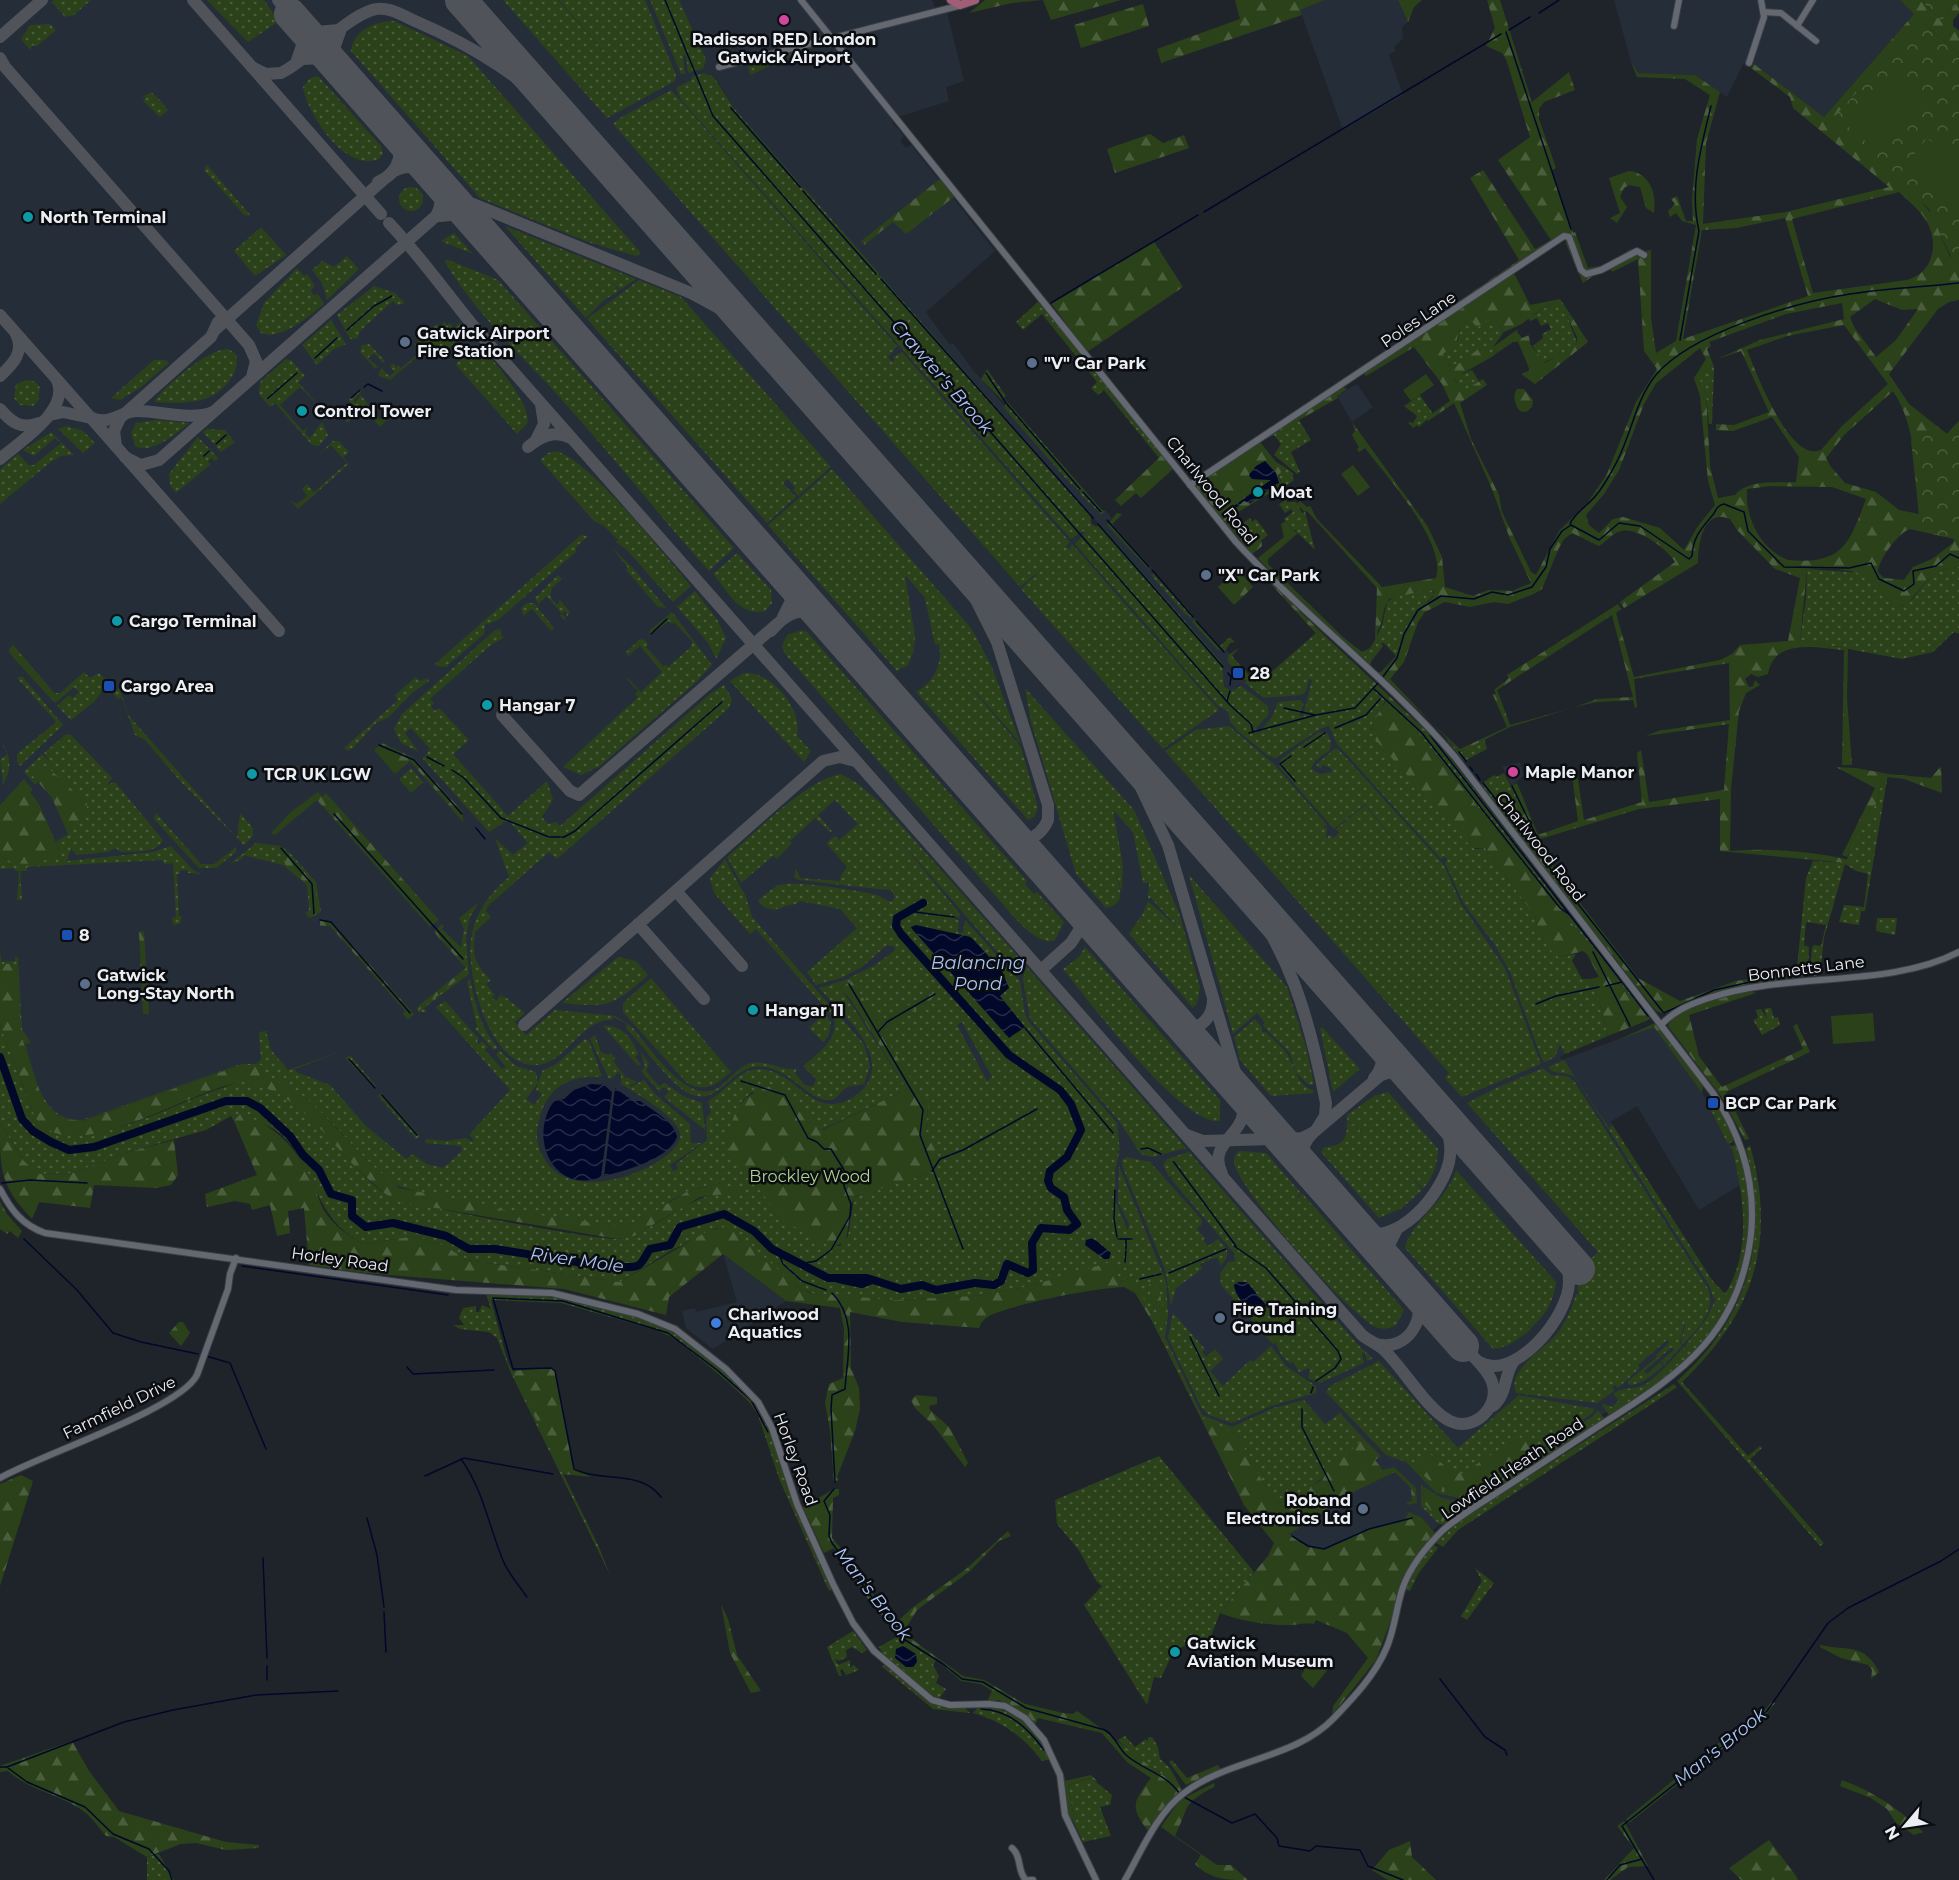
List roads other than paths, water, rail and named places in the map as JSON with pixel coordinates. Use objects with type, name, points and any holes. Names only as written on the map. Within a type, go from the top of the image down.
[{"type":"main road","points":[[951,0],[962,4],[975,0]]},
{"type":"street","name":"Charlwood Road","points":[[801,0],[1252,560],[1377,679],[1455,758],[1662,1024]]},
{"type":"street","points":[[937,10],[945,0]]},
{"type":"street","points":[[1674,26],[1679,0]]},
{"type":"street","points":[[1750,60],[1764,12],[1761,0]]},
{"type":"street","points":[[1797,26],[1813,0]]},
{"type":"street","points":[[718,67],[962,4]]},
{"type":"street","points":[[1764,12],[1779,12],[1816,41]]},
{"type":"street","name":"Poles Lane","points":[[1190,485],[1563,237],[1569,237],[1580,267],[1586,274],[1601,270],[1637,250],[1644,255]]},
{"type":"street","name":"Bonnetts Lane","points":[[1662,1024],[1683,1008],[1736,990],[1786,981],[1920,968],[1959,952]]},
{"type":"street","name":"Lowfield Heath Road","points":[[1125,1880],[1160,1821],[1183,1793],[1213,1776],[1308,1738],[1340,1711],[1380,1661],[1390,1640],[1407,1577],[1426,1548],[1442,1531],[1656,1389],[1692,1359],[1720,1325],[1740,1283],[1750,1244],[1752,1210],[1747,1167],[1739,1142],[1719,1102],[1662,1024]]},
{"type":"street","name":"Horley Road","points":[[0,1189],[10,1208],[20,1219],[45,1233],[464,1290],[556,1294],[652,1318],[675,1329],[726,1369],[758,1402],[772,1428],[797,1504],[833,1584],[853,1623],[874,1651],[911,1685],[935,1702],[953,1705],[997,1704],[1020,1714],[1048,1745],[1061,1780],[1065,1815],[1096,1880]]},
{"type":"street","name":"Farmfield Drive","points":[[0,1478],[130,1419],[189,1387],[200,1366],[236,1258]]},
{"type":"street","points":[[1012,1848],[1017,1853],[1022,1877],[1030,1880]]},
{"type":"water","points":[[1265,461],[1276,473],[1279,483],[1250,503],[1244,501],[1231,512],[1251,548],[1236,529],[1228,510],[1271,480],[1252,479],[1249,475],[1256,466]]},
{"type":"water","name":"Balancing Pond","points":[[916,925],[971,937],[1002,971],[1009,988],[1000,996],[1025,1027],[1009,1038],[912,929],[911,927]]},
{"type":"water","points":[[591,1084],[604,1085],[612,1092],[601,1177],[585,1180],[570,1178],[559,1171],[550,1160],[543,1131],[546,1116],[554,1101],[564,1099],[574,1090]]},
{"type":"water","points":[[615,1088],[633,1101],[640,1101],[662,1117],[672,1126],[677,1137],[665,1152],[656,1158],[604,1176]]},
{"type":"water","points":[[1093,1238],[1111,1253],[1109,1259],[1104,1259],[1085,1245],[1086,1240]]},
{"type":"water","points":[[1238,1282],[1247,1282],[1266,1305],[1265,1313],[1259,1316],[1243,1304],[1234,1285]]},
{"type":"water","points":[[903,1646],[916,1654],[917,1662],[913,1667],[906,1667],[895,1658],[896,1649]]},
{"type":"waterway","name":"Crawter's Brook","points":[[665,0],[713,116],[1230,705],[1251,724],[1253,732]]},
{"type":"waterway","points":[[1539,13],[1559,0]]},
{"type":"waterway","points":[[1509,30],[1530,17]]},
{"type":"waterway","points":[[1506,32],[1571,229]]},
{"type":"waterway","points":[[1204,212],[1501,34]]},
{"type":"waterway","points":[[1680,340],[1699,231],[1695,200],[1698,168],[1711,106]]},
{"type":"waterway","points":[[731,108],[800,187]]},
{"type":"waterway","points":[[803,191],[876,274]]},
{"type":"waterway","points":[[1051,303],[1198,215]]},
{"type":"waterway","points":[[881,279],[1093,518]]},
{"type":"waterway","points":[[1570,524],[1602,488],[1620,456],[1648,386],[1671,360],[1693,346],[1745,322],[1802,304],[1864,292],[1959,283]]},
{"type":"waterway","points":[[347,330],[374,306],[392,296]]},
{"type":"waterway","points":[[315,358],[337,338]]},
{"type":"waterway","points":[[267,399],[297,373]]},
{"type":"waterway","points":[[986,373],[1006,403],[1080,489]]},
{"type":"waterway","points":[[364,387],[368,384],[382,391]]},
{"type":"waterway","points":[[351,398],[360,390]]},
{"type":"waterway","points":[[216,444],[226,435]]},
{"type":"waterway","points":[[204,456],[209,451]]},
{"type":"waterway","points":[[1083,492],[1101,512]]},
{"type":"waterway","name":"River Mole","points":[[1382,678],[1397,658],[1404,634],[1418,610],[1441,596],[1474,599],[1492,592],[1508,595],[1532,587],[1546,567],[1550,549],[1562,531],[1571,525],[1599,540],[1619,523],[1640,526],[1689,559],[1700,530],[1718,507],[1724,504],[1744,512],[1748,531],[1784,567],[1849,568],[1871,563],[1879,579],[1904,591],[1914,584],[1913,571],[1936,566],[1950,554],[1959,558]]},
{"type":"waterway","points":[[1107,520],[1149,567]]},
{"type":"waterway","points":[[1098,524],[1223,667]]},
{"type":"waterway","points":[[1152,570],[1193,617]]},
{"type":"waterway","points":[[651,634],[667,619]]},
{"type":"waterway","points":[[1196,621],[1224,652]]},
{"type":"waterway","points":[[1228,673],[1231,677],[1230,685]]},
{"type":"waterway","name":"River Mole","points":[[1249,733],[1316,715],[1355,708],[1379,682]]},
{"type":"waterway","points":[[1374,689],[1422,733],[1560,908],[1570,915]]},
{"type":"waterway","points":[[1227,701],[1230,691]]},
{"type":"waterway","points":[[1335,728],[1366,715],[1380,699]]},
{"type":"waterway","points":[[452,770],[464,778],[501,818],[549,837],[564,837],[575,831],[722,702]]},
{"type":"waterway","points":[[1284,708],[1315,715]]},
{"type":"waterway","points":[[1304,747],[1325,733]]},
{"type":"waterway","points":[[1430,735],[1622,982],[1606,986]]},
{"type":"waterway","points":[[379,745],[414,760],[462,814]]},
{"type":"waterway","points":[[1459,752],[1466,761]]},
{"type":"waterway","points":[[1291,756],[1280,764],[1295,781]]},
{"type":"waterway","points":[[427,757],[444,766]]},
{"type":"waterway","points":[[1470,767],[1473,771]]},
{"type":"waterway","points":[[1476,774],[1480,780]]},
{"type":"waterway","points":[[1483,783],[1663,1012]]},
{"type":"waterway","points":[[1512,786],[1551,866]]},
{"type":"waterway","points":[[334,814],[463,959]]},
{"type":"waterway","points":[[476,828],[485,839]]},
{"type":"waterway","points":[[281,848],[312,884],[314,914]]},
{"type":"waterway","name":"River Mole","points":[[0,1057],[22,1119],[33,1131],[69,1150],[94,1147],[226,1101],[247,1101],[260,1108],[290,1136],[303,1155],[319,1170],[331,1194],[352,1200],[352,1216],[366,1227],[393,1223],[446,1236],[469,1249],[495,1249],[596,1265],[631,1267],[639,1265],[650,1249],[670,1245],[680,1227],[724,1214],[754,1231],[772,1249],[828,1278],[867,1278],[901,1289],[922,1285],[936,1290],[975,1283],[994,1285],[1001,1281],[1007,1264],[1028,1273],[1033,1270],[1032,1243],[1041,1228],[1069,1230],[1077,1224],[1067,1210],[1064,1197],[1051,1188],[1048,1181],[1050,1171],[1067,1157],[1081,1130],[1071,1104],[1060,1090],[1009,1055],[901,934],[896,926],[897,918],[923,903]]},
{"type":"waterway","points":[[915,912],[954,917]]},
{"type":"waterway","points":[[320,920],[331,922],[410,1013]]},
{"type":"waterway","points":[[1593,952],[1630,1026]]},
{"type":"waterway","points":[[1664,1013],[1714,990],[1773,977]]},
{"type":"waterway","points":[[1623,983],[1648,1016]]},
{"type":"waterway","points":[[849,984],[923,1110],[920,1135],[963,1249]]},
{"type":"waterway","points":[[1536,1004],[1556,996],[1599,987]]},
{"type":"waterway","points":[[878,1032],[887,1022],[935,994]]},
{"type":"waterway","points":[[1025,1028],[1113,1133]]},
{"type":"waterway","points":[[349,1059],[375,1088]]},
{"type":"waterway","name":"Man's Brook","points":[[741,1081],[785,1095],[808,1138],[817,1142],[824,1149],[831,1149],[844,1170],[844,1186],[851,1204],[850,1216],[831,1250],[816,1261],[799,1264]]},
{"type":"waterway","points":[[382,1095],[417,1135]]},
{"type":"waterway","points":[[932,1171],[940,1159],[963,1150],[1037,1109]]},
{"type":"waterway","points":[[1141,1149],[1148,1148],[1161,1154]]},
{"type":"waterway","points":[[1173,1161],[1236,1246]]},
{"type":"waterway","points":[[2,1183],[30,1180],[87,1183]]},
{"type":"waterway","points":[[1115,1190],[1114,1219],[1117,1237]]},
{"type":"waterway","points":[[24,1239],[77,1290],[113,1333],[141,1342],[198,1354]]},
{"type":"waterway","points":[[1118,1239],[1132,1239]]},
{"type":"waterway","points":[[1126,1240],[1126,1249]]},
{"type":"waterway","points":[[1234,1246],[1266,1268],[1338,1351],[1341,1359],[1335,1368],[1316,1381]]},
{"type":"waterway","points":[[1169,1273],[1226,1249]]},
{"type":"waterway","points":[[1125,1262],[1126,1251]]},
{"type":"waterway","name":"Man's Brook","points":[[778,1252],[783,1264],[802,1281],[826,1290]]},
{"type":"waterway","points":[[242,1266],[448,1295]]},
{"type":"waterway","points":[[1140,1279],[1161,1274]]},
{"type":"waterway","points":[[839,1279],[862,1284],[872,1280]]},
{"type":"waterway","name":"Man's Brook","points":[[832,1293],[845,1314],[849,1338],[845,1389],[832,1395],[835,1482]]},
{"type":"waterway","points":[[661,1497],[652,1488],[642,1483],[574,1469],[555,1371],[551,1368],[513,1369],[493,1298],[563,1301],[668,1333],[717,1370],[751,1400],[768,1432]]},
{"type":"waterway","points":[[1190,1337],[1219,1396]]},
{"type":"waterway","points":[[206,1356],[230,1363],[266,1449]]},
{"type":"waterway","points":[[407,1367],[413,1374],[494,1370]]},
{"type":"waterway","points":[[1311,1393],[1313,1387]]},
{"type":"waterway","points":[[1302,1409],[1302,1427],[1334,1491]]},
{"type":"waterway","points":[[425,1476],[464,1458],[553,1474]]},
{"type":"waterway","points":[[461,1459],[480,1495],[504,1563],[527,1597]]},
{"type":"waterway","name":"Man's Brook","points":[[834,1489],[824,1501],[830,1515],[829,1536],[832,1543],[902,1638],[962,1679],[983,1682],[1026,1708],[1105,1730],[1126,1755],[1161,1776],[1179,1793]]},
{"type":"waterway","points":[[367,1518],[377,1555],[384,1607]]},
{"type":"waterway","points":[[1292,1536],[1308,1546],[1324,1549],[1369,1529],[1412,1518]]},
{"type":"waterway","name":"Man's Brook","points":[[1654,1880],[1622,1826],[1767,1711],[1828,1623],[1848,1608],[1941,1561],[1959,1549]]},
{"type":"waterway","points":[[263,1558],[267,1658]]},
{"type":"waterway","points":[[384,1612],[386,1652]]},
{"type":"waterway","points":[[267,1666],[267,1680]]},
{"type":"waterway","points":[[1440,1679],[1485,1737],[1505,1750],[1507,1755]]},
{"type":"waterway","points":[[0,1767],[7,1767],[124,1722],[173,1710],[256,1695],[338,1691]]},
{"type":"waterway","points":[[981,1709],[1000,1713],[1017,1722],[1044,1750]]},
{"type":"waterway","points":[[8,1768],[27,1782],[85,1807],[113,1834],[149,1849],[169,1871],[172,1880]]},
{"type":"waterway","name":"Man's Brook","points":[[1184,1797],[1232,1823],[1255,1814],[1277,1838],[1279,1846],[1310,1851],[1316,1846],[1360,1850],[1368,1866],[1403,1880]]},
{"type":"waterway","name":"Man's Brook","points":[[1607,1880],[1620,1865],[1642,1859]]},
{"type":"place","name":"Radisson RED London Gatwick Airport","points":[[784,20]]},
{"type":"place","name":"North Terminal","points":[[28,217]]},
{"type":"place","name":"Gatwick Airport Fire Station","points":[[405,342]]},
{"type":"place","name":"\"V\" Car Park","points":[[1032,363]]},
{"type":"place","name":"Control Tower","points":[[302,411]]},
{"type":"place","name":"Moat","points":[[1258,492]]},
{"type":"place","name":"\"X\" Car Park","points":[[1206,575]]},
{"type":"place","name":"Cargo Terminal","points":[[117,621]]},
{"type":"place","name":"28","points":[[1238,673]]},
{"type":"place","name":"Cargo Area","points":[[109,686]]},
{"type":"place","name":"Hangar 7","points":[[487,705]]},
{"type":"place","name":"Maple Manor","points":[[1513,772]]},
{"type":"place","name":"TCR UK LGW","points":[[252,774]]},
{"type":"place","name":"8","points":[[67,935]]},
{"type":"place","name":"Gatwick Long-Stay North","points":[[85,984]]},
{"type":"place","name":"Hangar 11","points":[[753,1010]]},
{"type":"place","name":"BCP Car Park","points":[[1713,1103]]},
{"type":"place","name":"Fire Training Ground","points":[[1220,1318]]},
{"type":"place","name":"Charlwood Aquatics","points":[[716,1323]]},
{"type":"place","name":"Roband Electronics Ltd","points":[[1363,1509]]},
{"type":"place","name":"Gatwick Aviation Museum","points":[[1175,1652]]},
{"type":"park label","name":"Brockley Wood","points":[[810,1176]]}]
